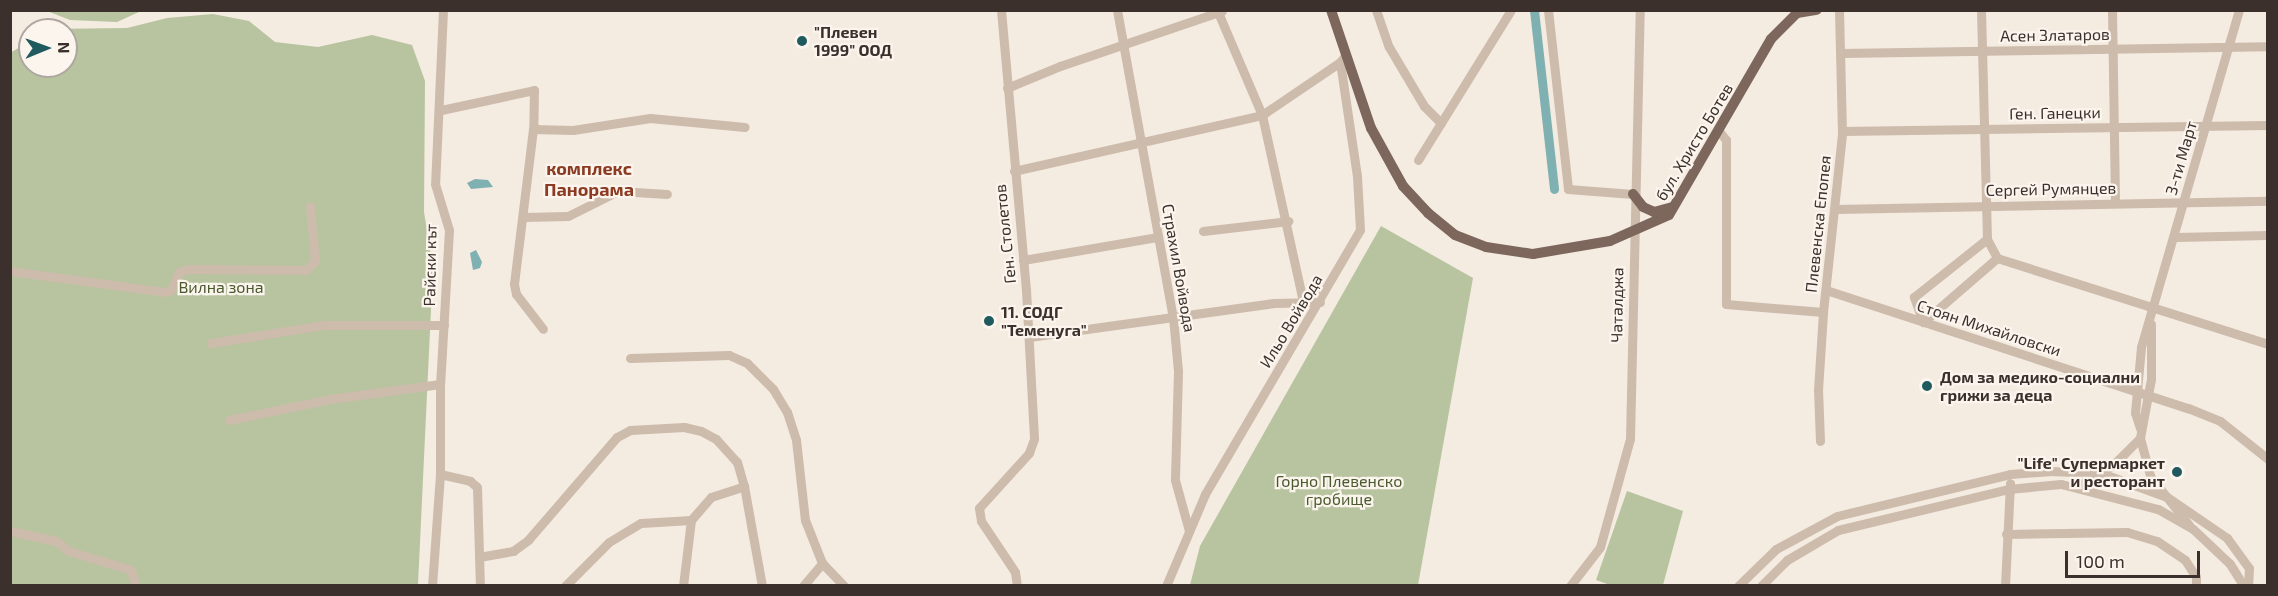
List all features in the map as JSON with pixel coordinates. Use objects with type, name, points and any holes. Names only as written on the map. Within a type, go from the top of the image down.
[{"type":"main road","name":"бул. Христо Ботев","points":[[1331,10],[1342,59],[1371,128],[1392,169],[1417,202],[1455,235],[1486,247],[1533,254],[1574,250],[1633,233],[1664,218],[1678,203],[1771,39],[1798,12],[1816,11]]},
{"type":"main road","points":[[1633,194],[1643,207],[1654,212],[1668,211],[1678,203]]},
{"type":"street","name":"Райски кът","points":[[432,585],[440,474],[440,384],[449,230],[435,184],[441,110],[443,10]]},
{"type":"street","name":"Ген. Столетов","points":[[1001,10],[1029,337],[1034,439],[1029,453],[979,508],[981,520],[1015,572],[1017,585]]},
{"type":"street","name":"Страхил Войвода","points":[[1117,10],[1173,317],[1178,371],[1175,480],[1189,531]]},
{"type":"street","points":[[1376,10],[1389,47],[1424,106],[1441,123]]},
{"type":"street","points":[[1418,160],[1511,10]]},
{"type":"street","points":[[1548,10],[1568,189],[1633,194]]},
{"type":"street","name":"Чаталджа","points":[[1570,585],[1600,547],[1629,439],[1633,194],[1640,10]]},
{"type":"street","name":"Плевенска Епопея","points":[[1820,441],[1818,390],[1823,312],[1842,130],[1842,53],[1839,10]]},
{"type":"street","points":[[1981,10],[1986,129],[1987,239],[1997,258],[2152,310],[2268,344]]},
{"type":"street","points":[[2112,10],[2115,50],[2115,203]]},
{"type":"street","name":"3-ти Март","points":[[2140,428],[2135,413],[2141,347],[2175,237],[2239,10]]},
{"type":"street","points":[[1007,88],[1123,44],[1220,11],[1262,115],[1288,221],[1302,301]]},
{"type":"street","name":"Асен Златаров","points":[[1842,53],[2268,46]]},
{"type":"street","points":[[1014,171],[1262,115],[1342,59]]},
{"type":"street","name":"Ильо Войвода","points":[[1166,585],[1205,494],[1320,302],[1360,230],[1358,186],[1342,59]]},
{"type":"street","points":[[441,110],[534,90],[533,129],[524,217],[514,284],[516,294],[543,328]]},
{"type":"street","points":[[533,129],[573,130],[650,118],[745,128]]},
{"type":"street","name":"Ген. Ганецки","points":[[1842,130],[2268,125]]},
{"type":"street","points":[[1719,131],[1726,140],[1726,304],[1823,312]]},
{"type":"street","points":[[524,217],[568,216],[618,191],[667,194]]},
{"type":"street","name":"Сергей Румянцев","points":[[1835,208],[2268,201]]},
{"type":"street","points":[[10,271],[165,292],[171,290],[179,272],[188,269],[306,270],[315,261],[310,206]]},
{"type":"street","points":[[1203,231],[1288,221]]},
{"type":"street","points":[[2175,237],[2268,235]]},
{"type":"street","points":[[1023,260],[1158,237]]},
{"type":"street","points":[[1987,239],[1914,297],[1923,322],[1997,258]]},
{"type":"street","name":"Стоян Михайловски","points":[[1826,290],[2220,421],[2268,459]]},
{"type":"street","points":[[1029,337],[1302,301],[1320,302]]},
{"type":"street","name":"3-ти Март","points":[[2152,310],[2149,396],[2140,428],[2140,438],[2150,476],[2193,529]]},
{"type":"street","points":[[211,343],[323,325],[444,325]]},
{"type":"street","points":[[630,358],[729,355],[747,363],[773,389],[787,412],[796,440],[805,520],[822,563],[844,585]]},
{"type":"street","points":[[229,420],[330,399],[440,384]]},
{"type":"street","points":[[479,557],[513,551],[528,540],[617,437],[630,430],[684,427],[701,431],[716,440],[737,462],[744,486],[762,585]]},
{"type":"street","points":[[2078,486],[2101,473],[2132,449],[2140,438]]},
{"type":"street","points":[[1738,585],[1776,549],[1823,521],[1896,500],[2010,474],[2101,473],[2167,497],[2227,538],[2249,568],[2246,585]]},
{"type":"street","points":[[440,474],[470,481],[477,487],[480,585]]},
{"type":"street","points":[[2005,585],[2010,474]]},
{"type":"street","points":[[1761,585],[1787,560],[1838,530],[2037,484],[2078,486],[2137,501],[2193,529],[2230,564],[2246,585]]},
{"type":"street","points":[[683,585],[691,520],[711,497],[744,486]]},
{"type":"street","points":[[565,585],[609,542],[641,523],[691,520]]},
{"type":"street","points":[[10,531],[56,541],[69,551],[131,570],[136,585]]},
{"type":"street","points":[[2006,534],[2127,532],[2157,541],[2185,560],[2196,577],[2196,585]]},
{"type":"street","points":[[804,585],[822,563]]},
{"type":"green space","points":[[47,10],[141,11],[117,22],[65,18]]},
{"type":"green space","name":"Вилна зона","points":[[213,14],[249,21],[275,42],[318,47],[372,35],[412,45],[425,81],[424,212],[433,267],[418,585],[11,585],[10,53],[18,48],[18,78],[78,78],[78,29],[127,28],[167,18]]},
{"type":"green space","name":"Горно Плевенско гробище","points":[[1381,226],[1473,278],[1418,585],[1190,585],[1200,546]]},
{"type":"green space","points":[[1627,491],[1683,511],[1663,585],[1610,585],[1596,580]]},
{"type":"water","points":[[475,179],[488,180],[493,187],[471,189],[467,183]]},
{"type":"water","points":[[476,250],[482,262],[480,268],[473,270],[470,253]]},
{"type":"waterway","points":[[1534,10],[1554,189]]},
{"type":"place","name":"\"Плевен 1999\" ООД","points":[[802,41]]},
{"type":"place","name":"11. СОДГ \"Теменуга\"","points":[[989,321]]},
{"type":"place","name":"Дом за медико-социални грижи за деца","points":[[1927,386]]},
{"type":"place","name":"\"Life\" Супермаркет и ресторант","points":[[2177,472]]},
{"type":"district","name":"комплекс Панорама","points":[[589,180]]}]
